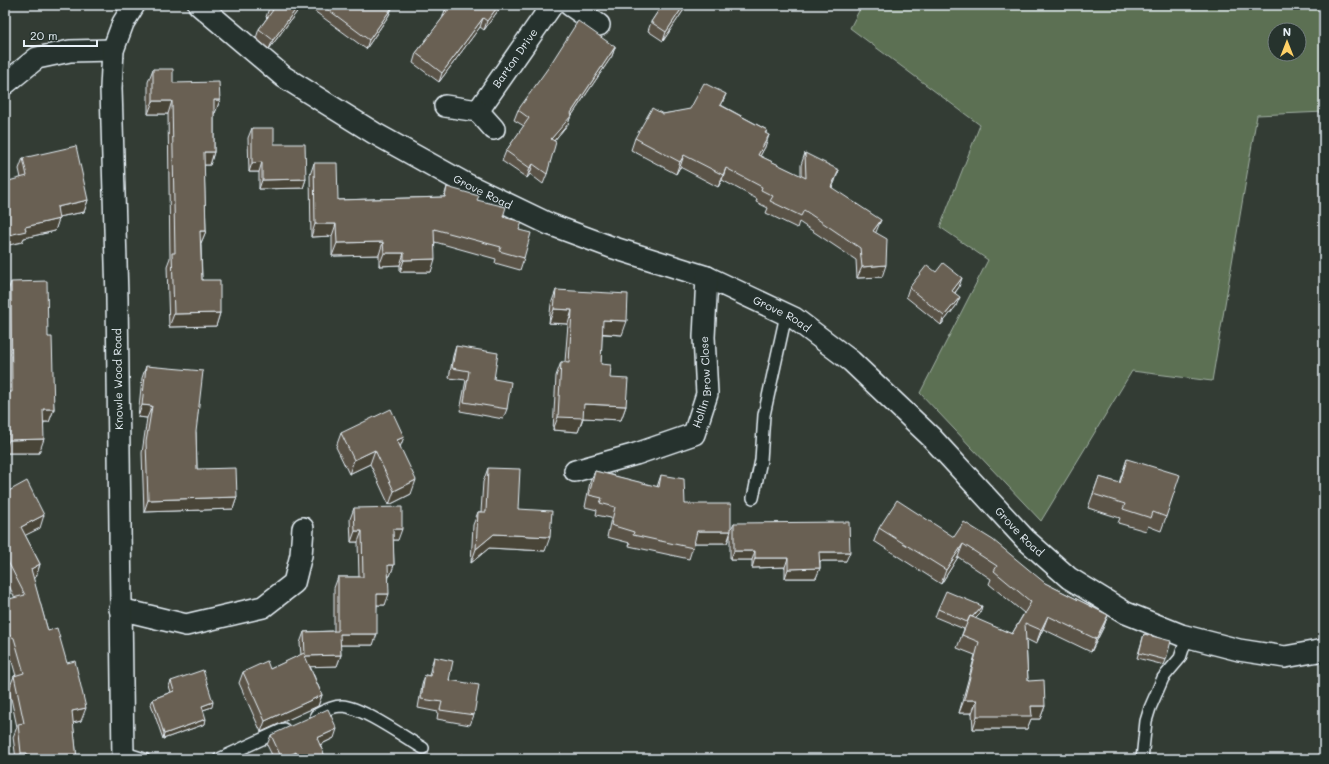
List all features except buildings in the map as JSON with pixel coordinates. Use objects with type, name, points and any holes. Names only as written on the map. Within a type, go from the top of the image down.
[{"type":"street","name":"Knowle Wood Road","points":[[123,756],[117,298],[111,88],[113,50],[123,23],[134,5]]},
{"type":"street","name":"Grove Road","points":[[199,5],[284,77],[374,133],[466,184],[549,224],[612,247],[707,277],[794,318],[851,361],[930,437],[1026,539],[1069,578],[1126,613],[1187,637],[1239,650],[1285,657],[1324,650]]},
{"type":"street","name":"Barton Drive","points":[[478,111],[552,5]]},
{"type":"street","points":[[570,5],[599,25]]},
{"type":"street","points":[[5,84],[38,58],[70,51],[113,50]]},
{"type":"street","points":[[445,106],[478,111],[494,130]]},
{"type":"street","name":"Hollin Brow Close","points":[[575,471],[636,454],[694,434],[707,394],[704,337],[707,277]]},
{"type":"street","points":[[120,609],[186,625],[263,607],[294,583],[301,555],[303,528]]},
{"type":"lane","points":[[753,498],[761,460],[764,414],[786,315]]},
{"type":"lane","points":[[1142,759],[1146,722],[1150,708],[1163,678],[1180,658],[1187,637]]},
{"type":"lane","points":[[308,718],[328,709],[342,706],[359,711],[423,748]]},
{"type":"lane","points":[[219,759],[294,724]]},
{"type":"lane","points":[[123,756],[144,759]]},
{"type":"green space","points":[[862,5],[1324,5],[1324,112],[1257,115],[1212,381],[1132,371],[1041,521],[920,393],[988,260],[940,227],[980,125],[850,28]]}]
